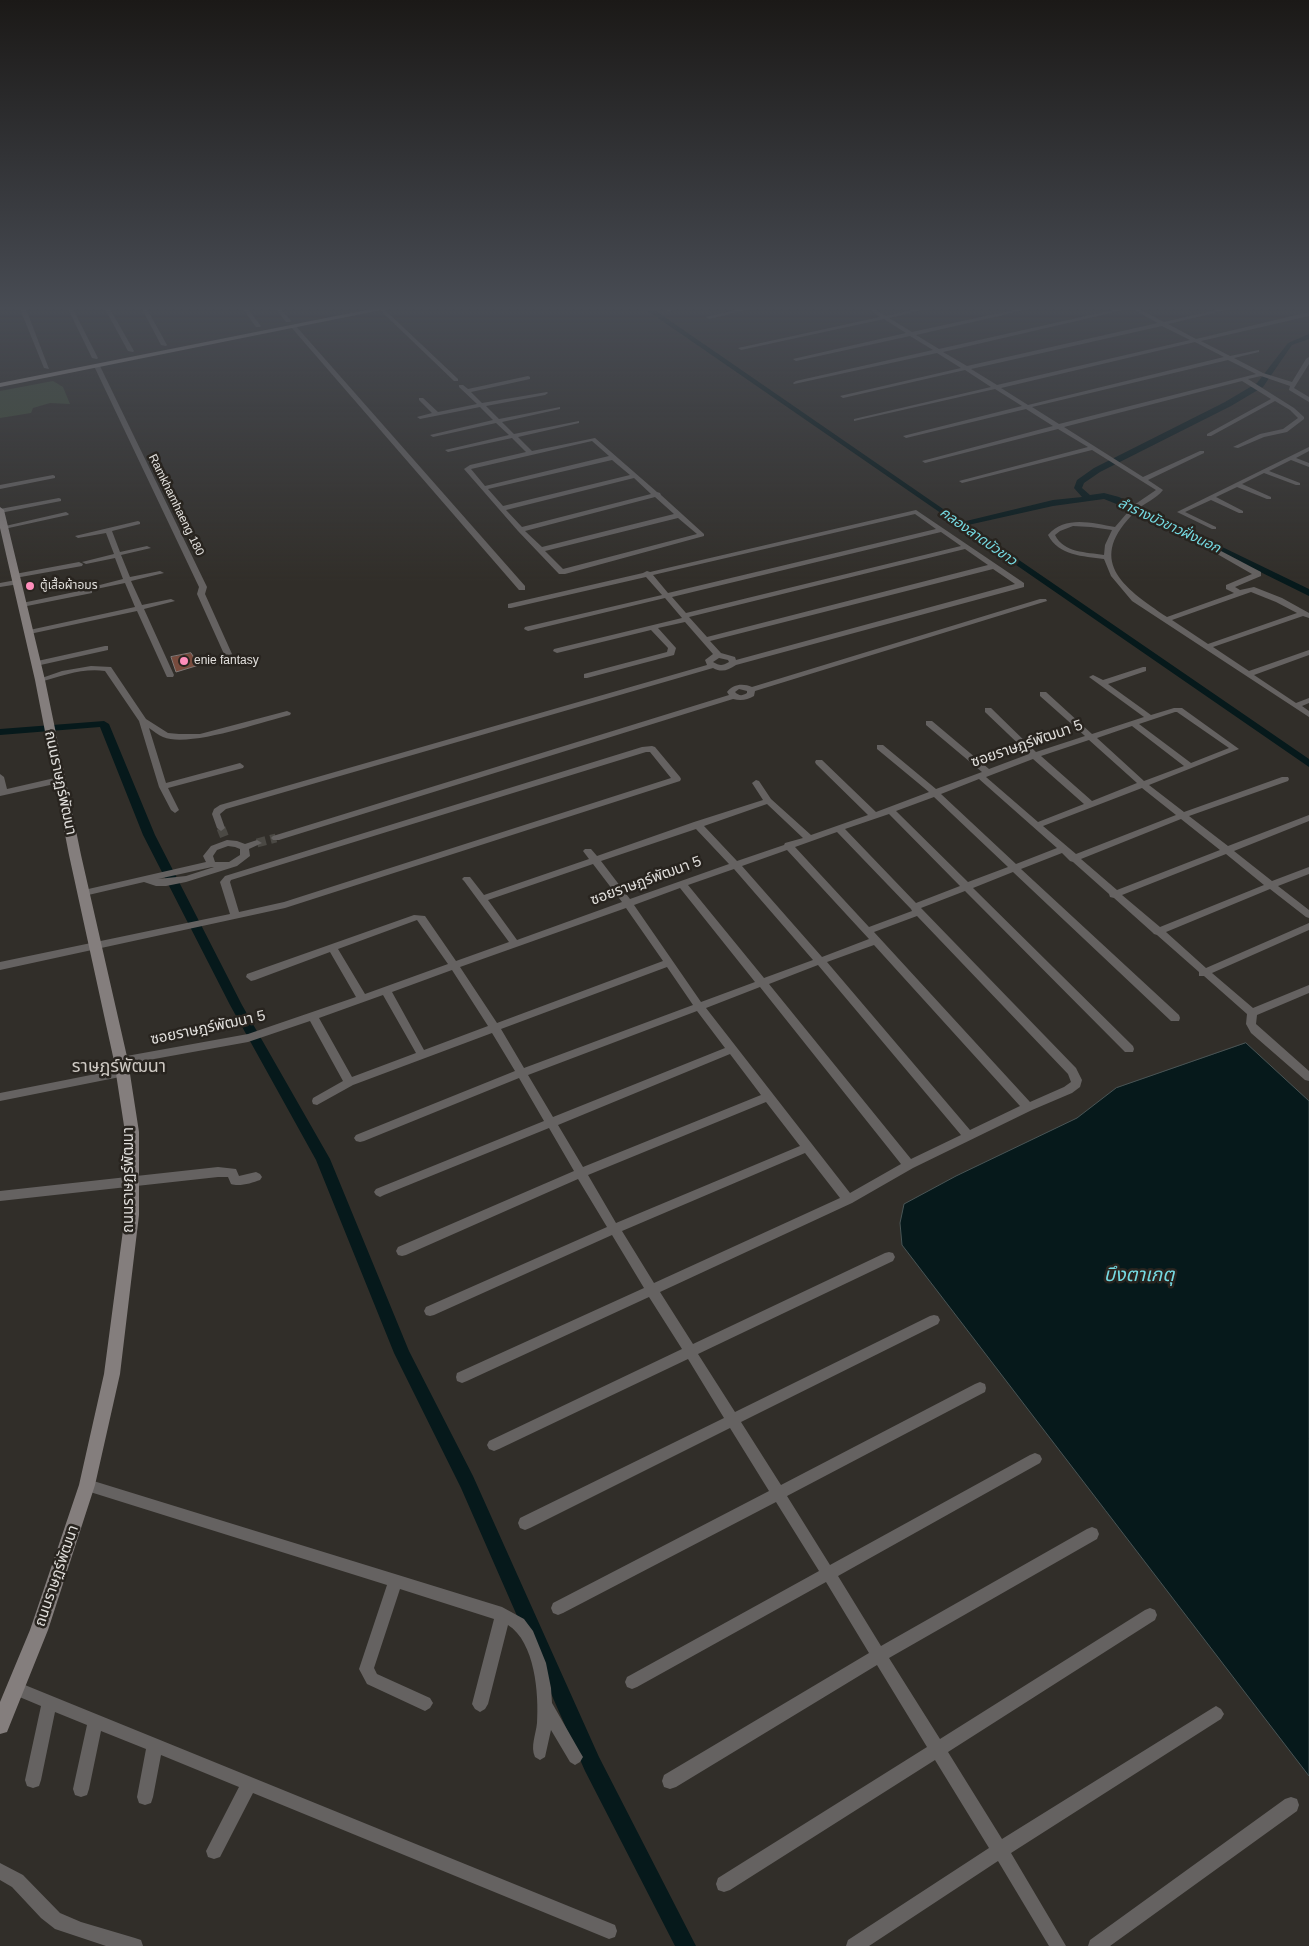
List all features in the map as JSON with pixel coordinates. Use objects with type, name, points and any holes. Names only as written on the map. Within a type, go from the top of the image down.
[{"type":"street","name":"Ramkhamhaeng 180","points":[[114,400],[203,588],[201,594],[228,654]]},
{"type":"street","points":[[357,400],[522,588]]},
{"type":"street","points":[[421,400],[437,414]]},
{"type":"street","points":[[477,400],[531,453]]},
{"type":"street","points":[[420,417],[507,400]]},
{"type":"street","points":[[856,420],[942,400]]},
{"type":"street","points":[[1016,400],[1160,490],[1154,497],[1136,507],[1116,529],[1106,549],[1106,557],[1119,585],[1135,599],[1309,715]]},
{"type":"street","points":[[906,436],[1061,400]]},
{"type":"street","points":[[925,461],[1164,400]]},
{"type":"street","points":[[1209,435],[1273,400]]},
{"type":"street","points":[[1236,447],[1262,435],[1284,431],[1302,418],[1279,400]]},
{"type":"street","points":[[433,435],[558,408]]},
{"type":"street","points":[[448,450],[577,422]]},
{"type":"street","points":[[593,439],[658,494],[702,535],[562,572],[520,530],[467,470],[468,467],[531,453],[593,439]]},
{"type":"street","points":[[962,481],[1093,448]]},
{"type":"street","points":[[1214,528],[1180,512],[1309,449]]},
{"type":"street","points":[[1144,479],[1202,452]]},
{"type":"street","points":[[483,488],[614,457]]},
{"type":"street","points":[[1291,458],[1309,465]]},
{"type":"street","points":[[1264,471],[1298,484]]},
{"type":"street","points":[[501,508],[636,476]]},
{"type":"street","points":[[0,487],[53,478]]},
{"type":"street","points":[[1239,484],[1269,498]]},
{"type":"street","points":[[520,530],[658,494]]},
{"type":"street","points":[[1211,497],[1241,512]]},
{"type":"street","points":[[0,511],[59,500]]},
{"type":"street","name":"ถนนราษฏร์พัฒนา","points":[[0,511],[40,680],[49,734],[121,1067],[132,1132],[132,1215],[112,1374],[87,1485],[47,1607],[0,1725]]},
{"type":"street","points":[[221,828],[216,814],[223,807],[712,666],[726,668],[733,663],[1021,585],[966,546],[913,512],[511,606]]},
{"type":"street","points":[[4,527],[66,514]]},
{"type":"street","points":[[540,550],[680,515]]},
{"type":"street","points":[[78,536],[138,523]]},
{"type":"street","points":[[1106,557],[1073,552],[1061,548],[1053,542],[1051,535],[1056,528],[1070,524],[1087,524],[1116,529]]},
{"type":"street","points":[[108,530],[127,580],[170,675]]},
{"type":"street","points":[[528,629],[665,594],[942,530]]},
{"type":"street","points":[[1182,537],[1200,542],[1258,574],[1229,587],[1240,593]]},
{"type":"street","points":[[557,651],[653,628],[966,546]]},
{"type":"street","points":[[0,585],[16,579],[147,548]]},
{"type":"street","points":[[705,640],[994,566]]},
{"type":"street","points":[[22,605],[160,573]]},
{"type":"street","points":[[647,573],[718,655],[732,658],[733,663]]},
{"type":"street","points":[[1167,619],[1251,589],[1279,600],[1306,614]]},
{"type":"street","points":[[28,632],[171,601]]},
{"type":"street","points":[[276,838],[733,696],[731,692],[738,687],[751,690],[1043,601]]},
{"type":"street","points":[[1207,647],[1306,614]]},
{"type":"street","points":[[587,676],[671,653],[672,648],[653,628]]},
{"type":"street","points":[[36,664],[105,648]]},
{"type":"street","points":[[1248,674],[1309,652]]},
{"type":"street","points":[[712,666],[708,663],[709,660],[718,655]]},
{"type":"street","points":[[40,680],[58,674],[91,668],[108,669],[143,721],[163,788],[175,810]]},
{"type":"street","points":[[1102,683],[1143,669]]},
{"type":"street","points":[[1092,677],[1150,718]]},
{"type":"street","points":[[1043,694],[1144,785],[1309,915]]},
{"type":"street","points":[[1296,706],[1309,700]]},
{"type":"street","name":"ซอยราษฎร์พัฒนา 5","points":[[0,1097],[271,1031],[890,810],[1035,755],[1176,709],[1235,749],[1190,766]]},
{"type":"street","points":[[988,710],[1090,804]]},
{"type":"street","points":[[143,721],[166,735],[179,737],[200,736],[286,713]]},
{"type":"street","points":[[928,723],[1113,894],[1252,1014]]},
{"type":"street","points":[[1134,724],[1190,766]]},
{"type":"street","points":[[880,747],[935,793],[1175,1018]]},
{"type":"street","points":[[0,966],[285,905],[676,781],[677,779],[652,749],[636,752],[228,878],[225,882],[235,915]]},
{"type":"street","points":[[819,762],[874,815]]},
{"type":"street","points":[[163,788],[240,766]]},
{"type":"street","points":[[1037,825],[1190,766]]},
{"type":"street","points":[[0,777],[2,792],[59,780]]},
{"type":"street","points":[[1074,858],[1183,815],[1285,779]]},
{"type":"street","points":[[756,783],[768,801],[809,838]]},
{"type":"street","points":[[482,899],[591,855],[768,801]]},
{"type":"street","points":[[890,810],[1129,1050]]},
{"type":"street","points":[[1113,894],[1309,818]]},
{"type":"street","points":[[697,824],[736,865],[968,1136]]},
{"type":"street","points":[[462,1376],[848,1200],[909,1165],[1028,1106],[1068,1090],[1076,1084],[1076,1075],[838,828]]},
{"type":"street","points":[[212,864],[208,856],[214,848],[226,841],[244,848],[257,844]]},
{"type":"street","points":[[788,845],[1028,1106]]},
{"type":"street","points":[[189,873],[203,875],[237,863],[245,856],[244,848]]},
{"type":"street","points":[[868,931],[967,886],[1063,849]]},
{"type":"street","points":[[591,855],[628,903],[699,1006],[848,1200]]},
{"type":"street","points":[[84,893],[189,873],[212,864],[224,867]]},
{"type":"street","points":[[1157,932],[1309,870]]},
{"type":"street","points":[[467,878],[515,944]]},
{"type":"street","points":[[682,884],[909,1165]]},
{"type":"street","points":[[251,976],[421,917],[495,1028],[614,1229],[1058,1946]]},
{"type":"street","points":[[1203,973],[1309,926]]},
{"type":"street","points":[[360,1138],[522,1073],[876,940]]},
{"type":"street","points":[[332,948],[362,999]]},
{"type":"street","points":[[317,1101],[349,1082],[668,963]]},
{"type":"street","points":[[1252,1014],[1309,989]]},
{"type":"street","points":[[386,991],[422,1055]]},
{"type":"street","points":[[1252,1014],[1251,1024],[1255,1030],[1309,1077]]},
{"type":"street","points":[[313,1016],[349,1082]]},
{"type":"street","points":[[380,1192],[733,1049]]},
{"type":"street","points":[[402,1251],[581,1173],[769,1096]]},
{"type":"street","points":[[430,1310],[614,1229],[808,1147]]},
{"type":"street","points":[[0,1196],[230,1171],[234,1173],[233,1180],[235,1181],[256,1177]]},
{"type":"street","points":[[494,1446],[889,1257]]},
{"type":"street","points":[[525,1522],[934,1320]]},
{"type":"street","points":[[558,1608],[980,1388]]},
{"type":"street","points":[[632,1682],[1035,1459]]},
{"type":"street","points":[[87,1485],[502,1614],[518,1623],[528,1637],[541,1667],[547,1708],[540,1752]]},
{"type":"street","points":[[670,1781],[879,1655],[1092,1534]]},
{"type":"street","points":[[396,1581],[366,1669],[372,1680],[425,1703]]},
{"type":"street","points":[[480,1704],[502,1614]]},
{"type":"street","points":[[724,1884],[1150,1616]]},
{"type":"street","points":[[15,1688],[608,1931]]},
{"type":"street","points":[[33,1780],[49,1702]]},
{"type":"street","points":[[547,1708],[575,1757]]},
{"type":"street","points":[[854,1946],[1000,1850],[1216,1714]]},
{"type":"street","points":[[81,1789],[95,1721]]},
{"type":"street","points":[[145,1797],[155,1745]]},
{"type":"street","points":[[214,1851],[249,1784]]},
{"type":"street","points":[[1096,1946],[1290,1804]]},
{"type":"street","points":[[0,1871],[13,1876],[25,1886],[56,1920],[135,1946]]},
{"type":"green space","points":[[0,400],[68,400],[70,404],[50,403],[33,408],[31,413],[0,418]]},
{"type":"water","name":"บึงตาเกตุ","points":[[1246,1043],[1309,1101],[1309,1776],[902,1245],[900,1223],[904,1204],[956,1176],[1077,1118],[1116,1088]]},
{"type":"building","name":"enie fantasy","points":[[191,653],[199,665],[176,672],[171,657]]},
{"type":"waterway","name":"คลองลาดบัวขาว","points":[[780,400],[1309,764]]},
{"type":"waterway","points":[[1087,497],[1078,488],[1080,482],[1097,470],[1235,400]]},
{"type":"waterway","name":"ลำรางบัวขาวฝั่งนอก","points":[[963,524],[1053,503],[1104,496],[1116,499],[1154,516],[1309,593]]},
{"type":"waterway","points":[[0,732],[104,724],[149,835],[236,1005],[323,1159],[402,1353],[467,1482],[592,1764],[686,1946]]},
{"type":"tunnel","points":[[221,828],[225,838]]},
{"type":"tunnel","points":[[257,843],[276,838]]},
{"type":"place","name":"ตู้เสื้อผ้าอมร","points":[[30,586]]},
{"type":"place","name":"enie fantasy","points":[[184,661]]},
{"type":"district","name":"ราษฎร์พัฒนา","points":[[119,1067]]}]
